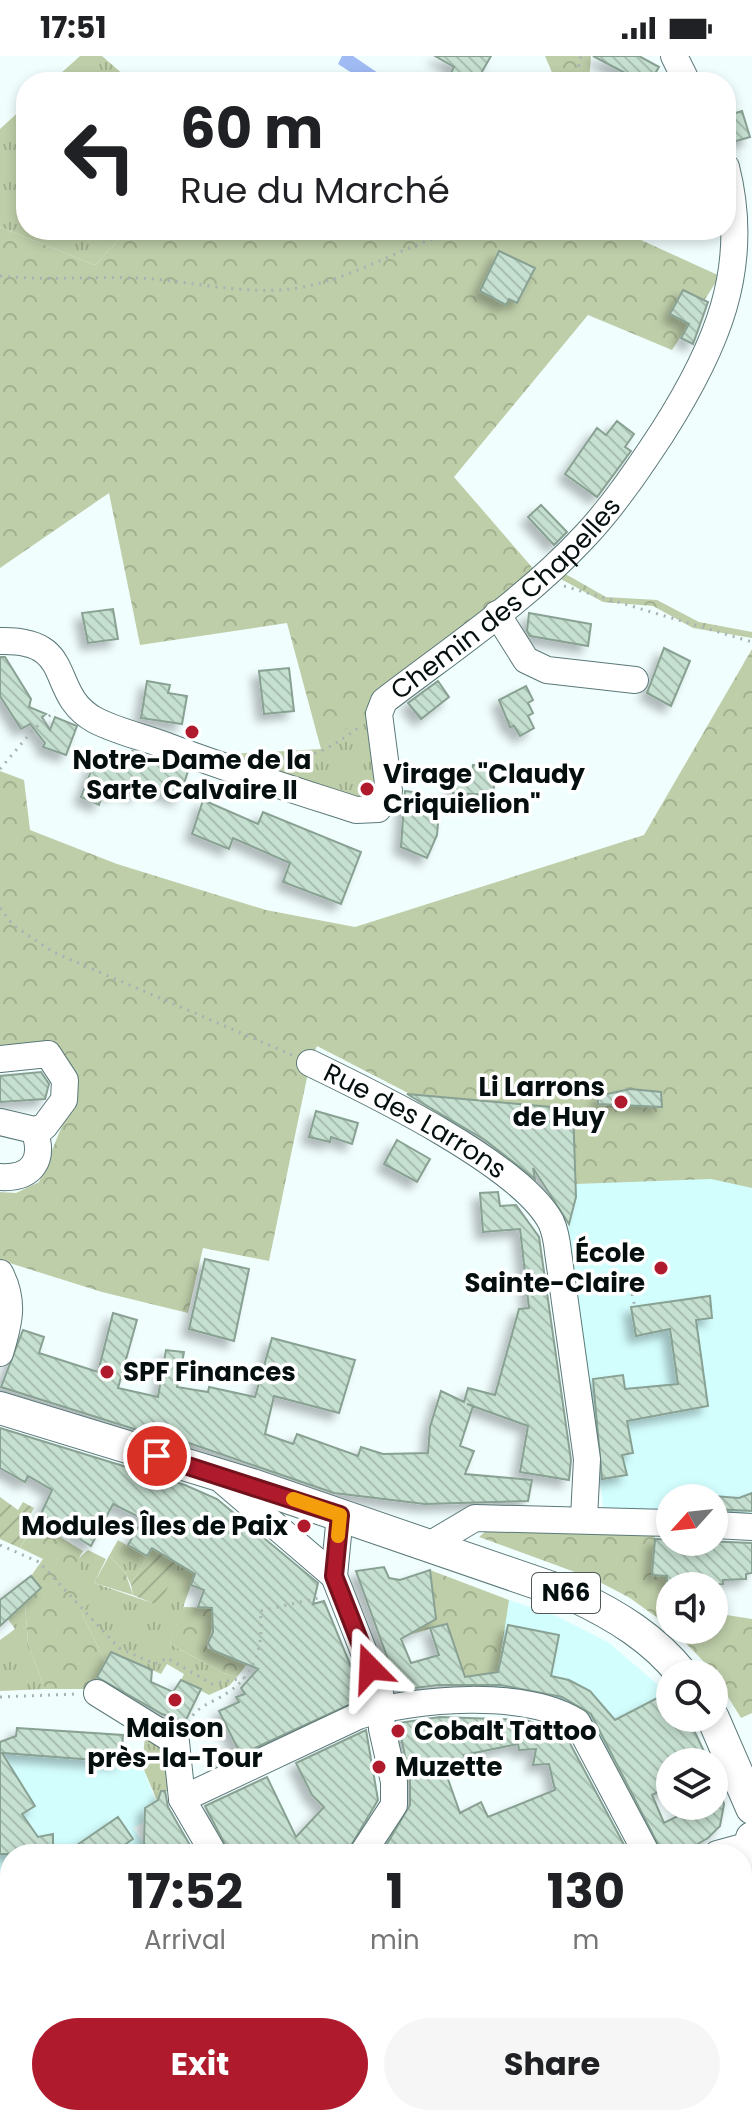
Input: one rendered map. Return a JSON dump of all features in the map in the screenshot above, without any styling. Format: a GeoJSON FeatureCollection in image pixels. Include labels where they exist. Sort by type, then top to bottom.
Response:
{"type":"FeatureCollection","features":[{"type":"Feature","properties":{"kind":"main road","name":"N66"},"geometry":{"type":"LineString","coordinates":[[0,1408],[431,1544],[575,1596],[621,1618],[671,1660]]}},
{"type":"Feature","properties":{"kind":"main road"},"geometry":{"type":"LineString","coordinates":[[719,1732],[752,1808]]}},
{"type":"Feature","properties":{"kind":"main road"},"geometry":{"type":"LineString","coordinates":[[752,1896],[752,1920]]}},
{"type":"Feature","properties":{"kind":"street","name":"Chemin des Chapelles"},"geometry":{"type":"LineString","coordinates":[[0,641],[25,641],[51,654],[72,697],[94,719],[214,764],[356,810],[378,809],[389,791],[379,714],[384,701],[542,578],[587,534],[648,455],[706,365],[724,321],[734,281],[736,223]]}},
{"type":"Feature","properties":{"kind":"street"},"geometry":{"type":"LineString","coordinates":[[497,614],[526,660],[547,670],[635,680]]}},
{"type":"Feature","properties":{"kind":"street"},"geometry":{"type":"LineString","coordinates":[[0,1059],[48,1054],[65,1080],[64,1100],[44,1127],[34,1130],[0,1122]]}},
{"type":"Feature","properties":{"kind":"street","name":"Rue des Larrons"},"geometry":{"type":"LineString","coordinates":[[310,1063],[445,1134],[507,1177],[550,1222],[558,1252],[587,1459],[584,1518]]}},
{"type":"Feature","properties":{"kind":"street"},"geometry":{"type":"LineString","coordinates":[[0,1177],[10,1177],[32,1167],[39,1157],[34,1130]]}},
{"type":"Feature","properties":{"kind":"street"},"geometry":{"type":"LineString","coordinates":[[0,1273],[7,1286],[12,1315],[0,1353]]}},
{"type":"Feature","properties":{"kind":"street"},"geometry":{"type":"LineString","coordinates":[[214,1474],[338,1584]]}},
{"type":"Feature","properties":{"kind":"street"},"geometry":{"type":"LineString","coordinates":[[340,1515],[338,1584],[380,1693],[382,1729],[394,1782],[394,1805],[369,1844]]}},
{"type":"Feature","properties":{"kind":"street"},"geometry":{"type":"LineString","coordinates":[[431,1544],[475,1518],[584,1518],[656,1522]]}},
{"type":"Feature","properties":{"kind":"street"},"geometry":{"type":"LineString","coordinates":[[728,1526],[752,1527]]}},
{"type":"Feature","properties":{"kind":"street"},"geometry":{"type":"LineString","coordinates":[[97,1693],[176,1742],[182,1799],[208,1844]]}},
{"type":"Feature","properties":{"kind":"street"},"geometry":{"type":"LineString","coordinates":[[182,1799],[358,1716],[382,1708],[485,1699],[565,1714],[584,1732],[642,1844]]}},
{"type":"Feature","properties":{"kind":"path"},"geometry":{"type":"LineString","coordinates":[[0,276],[45,281],[136,278],[264,290],[298,287],[369,267],[387,255],[433,240]]}},
{"type":"Feature","properties":{"kind":"path"},"geometry":{"type":"LineString","coordinates":[[542,578],[752,642]]}},
{"type":"Feature","properties":{"kind":"path"},"geometry":{"type":"LineString","coordinates":[[0,769],[33,730],[72,697]]}},
{"type":"Feature","properties":{"kind":"path"},"geometry":{"type":"LineString","coordinates":[[275,758],[291,760],[322,753],[365,723],[384,701]]}},
{"type":"Feature","properties":{"kind":"path","name":"Rue des Larrons"},"geometry":{"type":"LineString","coordinates":[[0,908],[13,925],[53,952],[310,1063]]}},
{"type":"Feature","properties":{"kind":"path"},"geometry":{"type":"LineString","coordinates":[[632,1294],[635,1307]]}},
{"type":"Feature","properties":{"kind":"path"},"geometry":{"type":"LineString","coordinates":[[0,1545],[39,1562],[119,1648],[155,1664],[167,1658],[212,1684],[244,1678]]}},
{"type":"Feature","properties":{"kind":"path"},"geometry":{"type":"LineString","coordinates":[[176,1742],[199,1706],[228,1693],[244,1678],[258,1657],[261,1644],[260,1611],[338,1584]]}},
{"type":"Feature","properties":{"kind":"path"},"geometry":{"type":"LineString","coordinates":[[0,1697],[97,1693]]}},
{"type":"Feature","properties":{"kind":"shaded area","name":"École Sainte-Claire"},"geometry":{"type":"Polygon","coordinates":[[[752,1091],[752,1517],[728,1518],[728,1484],[656,1484],[656,1515],[604,1512],[566,1235],[576,1197],[573,1109],[752,1091]]]}},
{"type":"Feature","properties":{"kind":"shaded area"},"geometry":{"type":"Polygon","coordinates":[[[509,1600],[559,1617],[609,1643],[656,1683],[656,1732],[662,1732],[609,1758],[583,1714],[568,1703],[482,1687],[482,1676],[504,1625],[509,1600]]]}},
{"type":"Feature","properties":{"kind":"shaded area"},"geometry":{"type":"Polygon","coordinates":[[[123,1735],[121,1762],[142,1765],[156,1802],[145,1821],[133,1828],[144,1844],[0,1844],[0,1742],[16,1736],[123,1735]]]}},
{"type":"Feature","properties":{"kind":"green space"},"geometry":{"type":"Polygon","coordinates":[[[80,56],[102,56],[120,72],[62,72],[80,56]]]}},
{"type":"Feature","properties":{"kind":"green space"},"geometry":{"type":"Polygon","coordinates":[[[545,56],[591,56],[590,72],[552,72],[545,56]]]}},
{"type":"Feature","properties":{"kind":"green space"},"geometry":{"type":"Polygon","coordinates":[[[16,114],[16,233],[0,227],[0,129],[16,114]]]}},
{"type":"Feature","properties":{"kind":"green space"},"geometry":{"type":"Polygon","coordinates":[[[0,227],[16,233],[16,240],[32,240],[95,265],[119,240],[641,240],[720,276],[672,350],[588,315],[454,477],[537,573],[388,685],[366,713],[321,749],[287,623],[140,645],[109,493],[0,568],[0,227]]]}},
{"type":"Feature","properties":{"kind":"green space"},"geometry":{"type":"Polygon","coordinates":[[[32,240],[119,240],[95,265],[32,240]]]}},
{"type":"Feature","properties":{"kind":"green space"},"geometry":{"type":"Polygon","coordinates":[[[562,572],[606,597],[657,600],[699,622],[752,632],[752,638],[693,628],[653,606],[603,602],[557,577],[562,572]]]}},
{"type":"Feature","properties":{"kind":"green space"},"geometry":{"type":"Polygon","coordinates":[[[752,649],[752,1188],[711,1179],[575,1184],[572,1109],[410,1094],[317,1046],[310,1063],[269,1261],[203,1248],[188,1313],[102,1292],[0,1260],[0,1192],[16,1193],[39,1182],[73,1099],[74,1079],[0,1050],[0,771],[24,780],[30,830],[117,864],[266,910],[355,927],[644,835],[752,649]]]}},
{"type":"Feature","properties":{"kind":"green space"},"geometry":{"type":"Polygon","coordinates":[[[367,711],[378,788],[369,797],[358,800],[229,754],[321,749],[367,711]]]}},
{"type":"Feature","properties":{"kind":"green space"},"geometry":{"type":"Polygon","coordinates":[[[0,1497],[18,1510],[23,1502],[34,1508],[26,1522],[33,1526],[20,1548],[0,1539],[0,1497]]]}},
{"type":"Feature","properties":{"kind":"green space"},"geometry":{"type":"Polygon","coordinates":[[[36,1522],[83,1551],[79,1558],[88,1604],[82,1614],[106,1663],[104,1675],[98,1674],[94,1689],[45,1689],[28,1644],[25,1603],[41,1588],[31,1576],[43,1559],[20,1548],[36,1522]]]}},
{"type":"Feature","properties":{"kind":"green space"},"geometry":{"type":"Polygon","coordinates":[[[488,1529],[655,1534],[652,1575],[656,1575],[656,1617],[630,1598],[594,1579],[479,1537],[488,1529]]]}},
{"type":"Feature","properties":{"kind":"green space"},"geometry":{"type":"Polygon","coordinates":[[[118,1540],[147,1557],[131,1585],[125,1572],[109,1556],[118,1540]]]}},
{"type":"Feature","properties":{"kind":"green space"},"geometry":{"type":"Polygon","coordinates":[[[152,1548],[179,1563],[159,1606],[133,1595],[131,1585],[152,1548]]]}},
{"type":"Feature","properties":{"kind":"green space"},"geometry":{"type":"Polygon","coordinates":[[[88,1550],[106,1559],[94,1583],[158,1605],[179,1563],[196,1571],[170,1644],[223,1673],[237,1677],[229,1686],[209,1695],[181,1680],[184,1674],[167,1664],[161,1674],[111,1652],[106,1663],[82,1614],[79,1558],[88,1550]]]}},
{"type":"Feature","properties":{"kind":"green space"},"geometry":{"type":"Polygon","coordinates":[[[109,1556],[125,1572],[133,1595],[94,1583],[109,1556]]]}},
{"type":"Feature","properties":{"kind":"green space"},"geometry":{"type":"Polygon","coordinates":[[[430,1570],[509,1600],[498,1672],[465,1677],[447,1624],[405,1636],[416,1583],[430,1570]]]}},
{"type":"Feature","properties":{"kind":"green space"},"geometry":{"type":"Polygon","coordinates":[[[25,1603],[28,1644],[45,1689],[0,1691],[0,1640],[15,1629],[8,1619],[25,1603]]]}},
{"type":"Feature","properties":{"kind":"green space"},"geometry":{"type":"Polygon","coordinates":[[[182,1607],[217,1608],[207,1648],[247,1664],[237,1677],[223,1673],[170,1644],[182,1607]]]}},
{"type":"Feature","properties":{"kind":"green space"},"geometry":{"type":"Polygon","coordinates":[[[728,1615],[752,1619],[752,1713],[741,1718],[728,1697],[728,1660],[702,1660],[687,1644],[728,1644],[728,1615]]]}},
{"type":"Feature","properties":{"kind":"green space"},"geometry":{"type":"Polygon","coordinates":[[[145,1737],[166,1746],[176,1792],[161,1791],[158,1803],[142,1765],[145,1737]]]}},
{"type":"Feature","properties":{"kind":"water"},"geometry":{"type":"Polygon","coordinates":[[[342,56],[353,56],[377,72],[350,72],[338,64],[342,56]]]}},
{"type":"Feature","properties":{"kind":"building"},"geometry":{"type":"Polygon","coordinates":[[[435,56],[491,56],[482,72],[452,72],[454,67],[435,56]]]}},
{"type":"Feature","properties":{"kind":"building"},"geometry":{"type":"Polygon","coordinates":[[[593,56],[639,56],[659,67],[656,72],[623,72],[593,56]]]}},
{"type":"Feature","properties":{"kind":"building"},"geometry":{"type":"Polygon","coordinates":[[[742,111],[750,137],[736,141],[736,113],[742,111]]]}},
{"type":"Feature","properties":{"kind":"building"},"geometry":{"type":"Polygon","coordinates":[[[499,251],[535,268],[517,303],[509,299],[506,305],[480,291],[499,251]]]}},
{"type":"Feature","properties":{"kind":"building"},"geometry":{"type":"Polygon","coordinates":[[[683,290],[708,302],[693,344],[681,338],[689,324],[670,314],[683,290]]]}},
{"type":"Feature","properties":{"kind":"building"},"geometry":{"type":"Polygon","coordinates":[[[617,421],[634,434],[625,447],[631,451],[597,497],[565,474],[597,428],[606,435],[617,421]]]}},
{"type":"Feature","properties":{"kind":"building"},"geometry":{"type":"Polygon","coordinates":[[[541,505],[567,532],[554,545],[528,517],[541,505]]]}},
{"type":"Feature","properties":{"kind":"building"},"geometry":{"type":"Polygon","coordinates":[[[113,609],[118,639],[88,643],[82,613],[113,609]]]}},
{"type":"Feature","properties":{"kind":"building"},"geometry":{"type":"Polygon","coordinates":[[[529,613],[591,624],[588,646],[530,636],[527,631],[529,613]]]}},
{"type":"Feature","properties":{"kind":"building"},"geometry":{"type":"Polygon","coordinates":[[[664,648],[690,661],[671,706],[647,693],[664,648]]]}},
{"type":"Feature","properties":{"kind":"building"},"geometry":{"type":"Polygon","coordinates":[[[0,657],[5,657],[31,699],[29,707],[46,714],[42,717],[50,730],[55,717],[77,726],[66,755],[43,747],[45,743],[30,724],[21,729],[0,696],[0,657]]]}},
{"type":"Feature","properties":{"kind":"building"},"geometry":{"type":"Polygon","coordinates":[[[289,668],[294,711],[264,714],[259,671],[289,668]]]}},
{"type":"Feature","properties":{"kind":"building"},"geometry":{"type":"Polygon","coordinates":[[[147,681],[170,685],[168,693],[187,696],[182,724],[141,718],[147,681]]]}},
{"type":"Feature","properties":{"kind":"building"},"geometry":{"type":"Polygon","coordinates":[[[438,681],[449,697],[421,719],[408,703],[438,681]]]}},
{"type":"Feature","properties":{"kind":"building"},"geometry":{"type":"Polygon","coordinates":[[[526,686],[533,700],[528,703],[533,713],[528,716],[534,728],[520,736],[514,726],[510,727],[499,700],[526,686]]]}},
{"type":"Feature","properties":{"kind":"building"},"geometry":{"type":"Polygon","coordinates":[[[132,751],[188,771],[179,799],[141,784],[136,796],[118,787],[114,795],[104,790],[99,805],[81,797],[98,753],[126,766],[132,751]]]}},
{"type":"Feature","properties":{"kind":"building"},"geometry":{"type":"Polygon","coordinates":[[[473,765],[496,768],[493,795],[453,793],[456,769],[472,771],[473,765]]]}},
{"type":"Feature","properties":{"kind":"building"},"geometry":{"type":"Polygon","coordinates":[[[405,791],[420,793],[421,800],[440,800],[437,835],[427,858],[401,847],[405,791]]]}},
{"type":"Feature","properties":{"kind":"building"},"geometry":{"type":"Polygon","coordinates":[[[203,800],[258,824],[263,812],[361,852],[341,904],[283,882],[290,863],[233,838],[229,849],[192,834],[203,800]]]}},
{"type":"Feature","properties":{"kind":"building"},"geometry":{"type":"Polygon","coordinates":[[[41,1072],[49,1084],[45,1099],[0,1102],[0,1076],[41,1072]]]}},
{"type":"Feature","properties":{"kind":"building","name":"Li Larrons de Huy"},"geometry":{"type":"Polygon","coordinates":[[[630,1089],[661,1092],[662,1107],[598,1104],[598,1096],[630,1089]]]}},
{"type":"Feature","properties":{"kind":"building"},"geometry":{"type":"Polygon","coordinates":[[[407,1094],[573,1109],[576,1197],[569,1224],[533,1168],[535,1179],[485,1140],[407,1094]]]}},
{"type":"Feature","properties":{"kind":"building"},"geometry":{"type":"Polygon","coordinates":[[[316,1111],[358,1123],[352,1144],[331,1137],[330,1142],[309,1137],[316,1111]]]}},
{"type":"Feature","properties":{"kind":"building"},"geometry":{"type":"Polygon","coordinates":[[[397,1140],[430,1159],[417,1182],[384,1164],[397,1140]]]}},
{"type":"Feature","properties":{"kind":"building"},"geometry":{"type":"Polygon","coordinates":[[[498,1192],[500,1206],[516,1205],[539,1237],[571,1460],[569,1480],[520,1472],[528,1426],[473,1406],[460,1446],[474,1451],[465,1474],[532,1480],[528,1501],[425,1504],[334,1493],[186,1442],[185,1445],[1,1387],[23,1330],[44,1337],[39,1353],[98,1372],[113,1313],[137,1320],[118,1388],[158,1397],[166,1350],[184,1352],[177,1387],[208,1392],[209,1387],[255,1397],[272,1338],[355,1360],[339,1413],[274,1396],[265,1434],[293,1444],[297,1434],[358,1456],[361,1447],[383,1454],[428,1453],[430,1427],[441,1391],[464,1402],[468,1388],[495,1395],[519,1309],[529,1308],[520,1229],[483,1232],[480,1193],[498,1192]]]}},
{"type":"Feature","properties":{"kind":"building"},"geometry":{"type":"Polygon","coordinates":[[[205,1259],[249,1269],[234,1341],[189,1329],[205,1259]]]}},
{"type":"Feature","properties":{"kind":"building"},"geometry":{"type":"Polygon","coordinates":[[[710,1296],[712,1318],[696,1320],[708,1406],[627,1421],[633,1453],[622,1455],[627,1475],[602,1479],[593,1379],[623,1375],[625,1389],[678,1384],[670,1329],[636,1336],[631,1307],[710,1296]]]}},
{"type":"Feature","properties":{"kind":"building"},"geometry":{"type":"Polygon","coordinates":[[[0,1428],[185,1485],[217,1499],[318,1583],[313,1604],[324,1601],[364,1698],[220,1764],[217,1758],[238,1749],[219,1711],[239,1702],[236,1697],[245,1694],[241,1688],[258,1669],[212,1650],[208,1643],[213,1632],[212,1608],[198,1607],[204,1590],[191,1585],[195,1574],[152,1548],[147,1556],[128,1545],[143,1519],[113,1504],[91,1546],[41,1514],[52,1490],[28,1476],[25,1482],[0,1468],[0,1428]]]}},
{"type":"Feature","properties":{"kind":"building"},"geometry":{"type":"Polygon","coordinates":[[[752,1493],[752,1511],[728,1510],[728,1497],[739,1498],[752,1493]]]}},
{"type":"Feature","properties":{"kind":"building"},"geometry":{"type":"Polygon","coordinates":[[[655,1539],[656,1556],[728,1556],[728,1542],[752,1543],[752,1573],[746,1574],[746,1579],[728,1580],[728,1572],[656,1572],[656,1575],[652,1575],[655,1539]]]}},
{"type":"Feature","properties":{"kind":"building"},"geometry":{"type":"Polygon","coordinates":[[[384,1567],[389,1578],[400,1580],[430,1570],[436,1619],[401,1639],[411,1663],[439,1655],[430,1628],[447,1624],[465,1677],[498,1672],[508,1625],[559,1635],[551,1676],[569,1680],[590,1691],[615,1720],[656,1699],[656,1732],[695,1732],[702,1748],[656,1748],[656,1793],[652,1795],[656,1804],[656,1820],[664,1823],[670,1820],[721,1820],[720,1826],[698,1844],[658,1844],[591,1714],[562,1697],[501,1685],[438,1685],[399,1690],[356,1571],[384,1567]]]}},
{"type":"Feature","properties":{"kind":"building"},"geometry":{"type":"Polygon","coordinates":[[[31,1576],[41,1588],[0,1626],[0,1600],[31,1576]]]}},
{"type":"Feature","properties":{"kind":"building"},"geometry":{"type":"Polygon","coordinates":[[[111,1652],[152,1670],[151,1682],[173,1692],[181,1680],[201,1689],[185,1722],[162,1714],[97,1677],[111,1652]]]}},
{"type":"Feature","properties":{"kind":"building"},"geometry":{"type":"Polygon","coordinates":[[[440,1717],[526,1720],[565,1734],[624,1844],[387,1844],[410,1805],[410,1779],[398,1723],[440,1717]],[[518,1744],[464,1755],[466,1759],[443,1765],[460,1813],[481,1802],[488,1817],[555,1790],[549,1764],[533,1765],[536,1749],[519,1750],[518,1744]]]}},
{"type":"Feature","properties":{"kind":"building"},"geometry":{"type":"Polygon","coordinates":[[[17,1728],[123,1735],[121,1762],[2,1753],[35,1806],[22,1814],[38,1837],[53,1834],[53,1844],[0,1844],[0,1742],[16,1736],[17,1728]]]}},
{"type":"Feature","properties":{"kind":"building"},"geometry":{"type":"Polygon","coordinates":[[[366,1730],[378,1800],[352,1844],[225,1844],[205,1806],[267,1777],[296,1837],[324,1807],[312,1795],[296,1763],[366,1730]]]}},
{"type":"Feature","properties":{"kind":"building"},"geometry":{"type":"Polygon","coordinates":[[[161,1791],[165,1791],[168,1807],[189,1844],[145,1844],[145,1808],[158,1800],[161,1791]]]}},
{"type":"Feature","properties":{"kind":"building"},"geometry":{"type":"Polygon","coordinates":[[[118,1817],[133,1839],[126,1844],[79,1844],[118,1817]]]}},
{"type":"Feature","properties":{"kind":"slow traffic"},"geometry":{"type":"LineString","coordinates":[[293,1499],[340,1515],[338,1536]]}},
{"type":"Feature","properties":{"kind":"place","name":"Notre-Dame de la Sarte Calvaire II"},"geometry":{"type":"Point","coordinates":[192,732]}},
{"type":"Feature","properties":{"kind":"place","name":"Virage \"Claudy Criquielion\""},"geometry":{"type":"Point","coordinates":[367,789]}},
{"type":"Feature","properties":{"kind":"place","name":"Li Larrons de Huy"},"geometry":{"type":"Point","coordinates":[621,1102]}},
{"type":"Feature","properties":{"kind":"place","name":"École Sainte-Claire"},"geometry":{"type":"Point","coordinates":[661,1268]}},
{"type":"Feature","properties":{"kind":"place","name":"SPF Finances"},"geometry":{"type":"Point","coordinates":[107,1372]}},
{"type":"Feature","properties":{"kind":"place","name":"Modules Îles de Paix"},"geometry":{"type":"Point","coordinates":[304,1526]}},
{"type":"Feature","properties":{"kind":"place","name":"Maison près-la-Tour"},"geometry":{"type":"Point","coordinates":[175,1700]}},
{"type":"Feature","properties":{"kind":"place","name":"Cobalt Tattoo"},"geometry":{"type":"Point","coordinates":[398,1731]}},
{"type":"Feature","properties":{"kind":"place","name":"Muzette"},"geometry":{"type":"Point","coordinates":[379,1767]}},
{"type":"Feature","properties":{"kind":"route"},"geometry":{"type":"LineString","coordinates":[[157,1456],[340,1515],[334,1576],[370,1668]]}}]}
